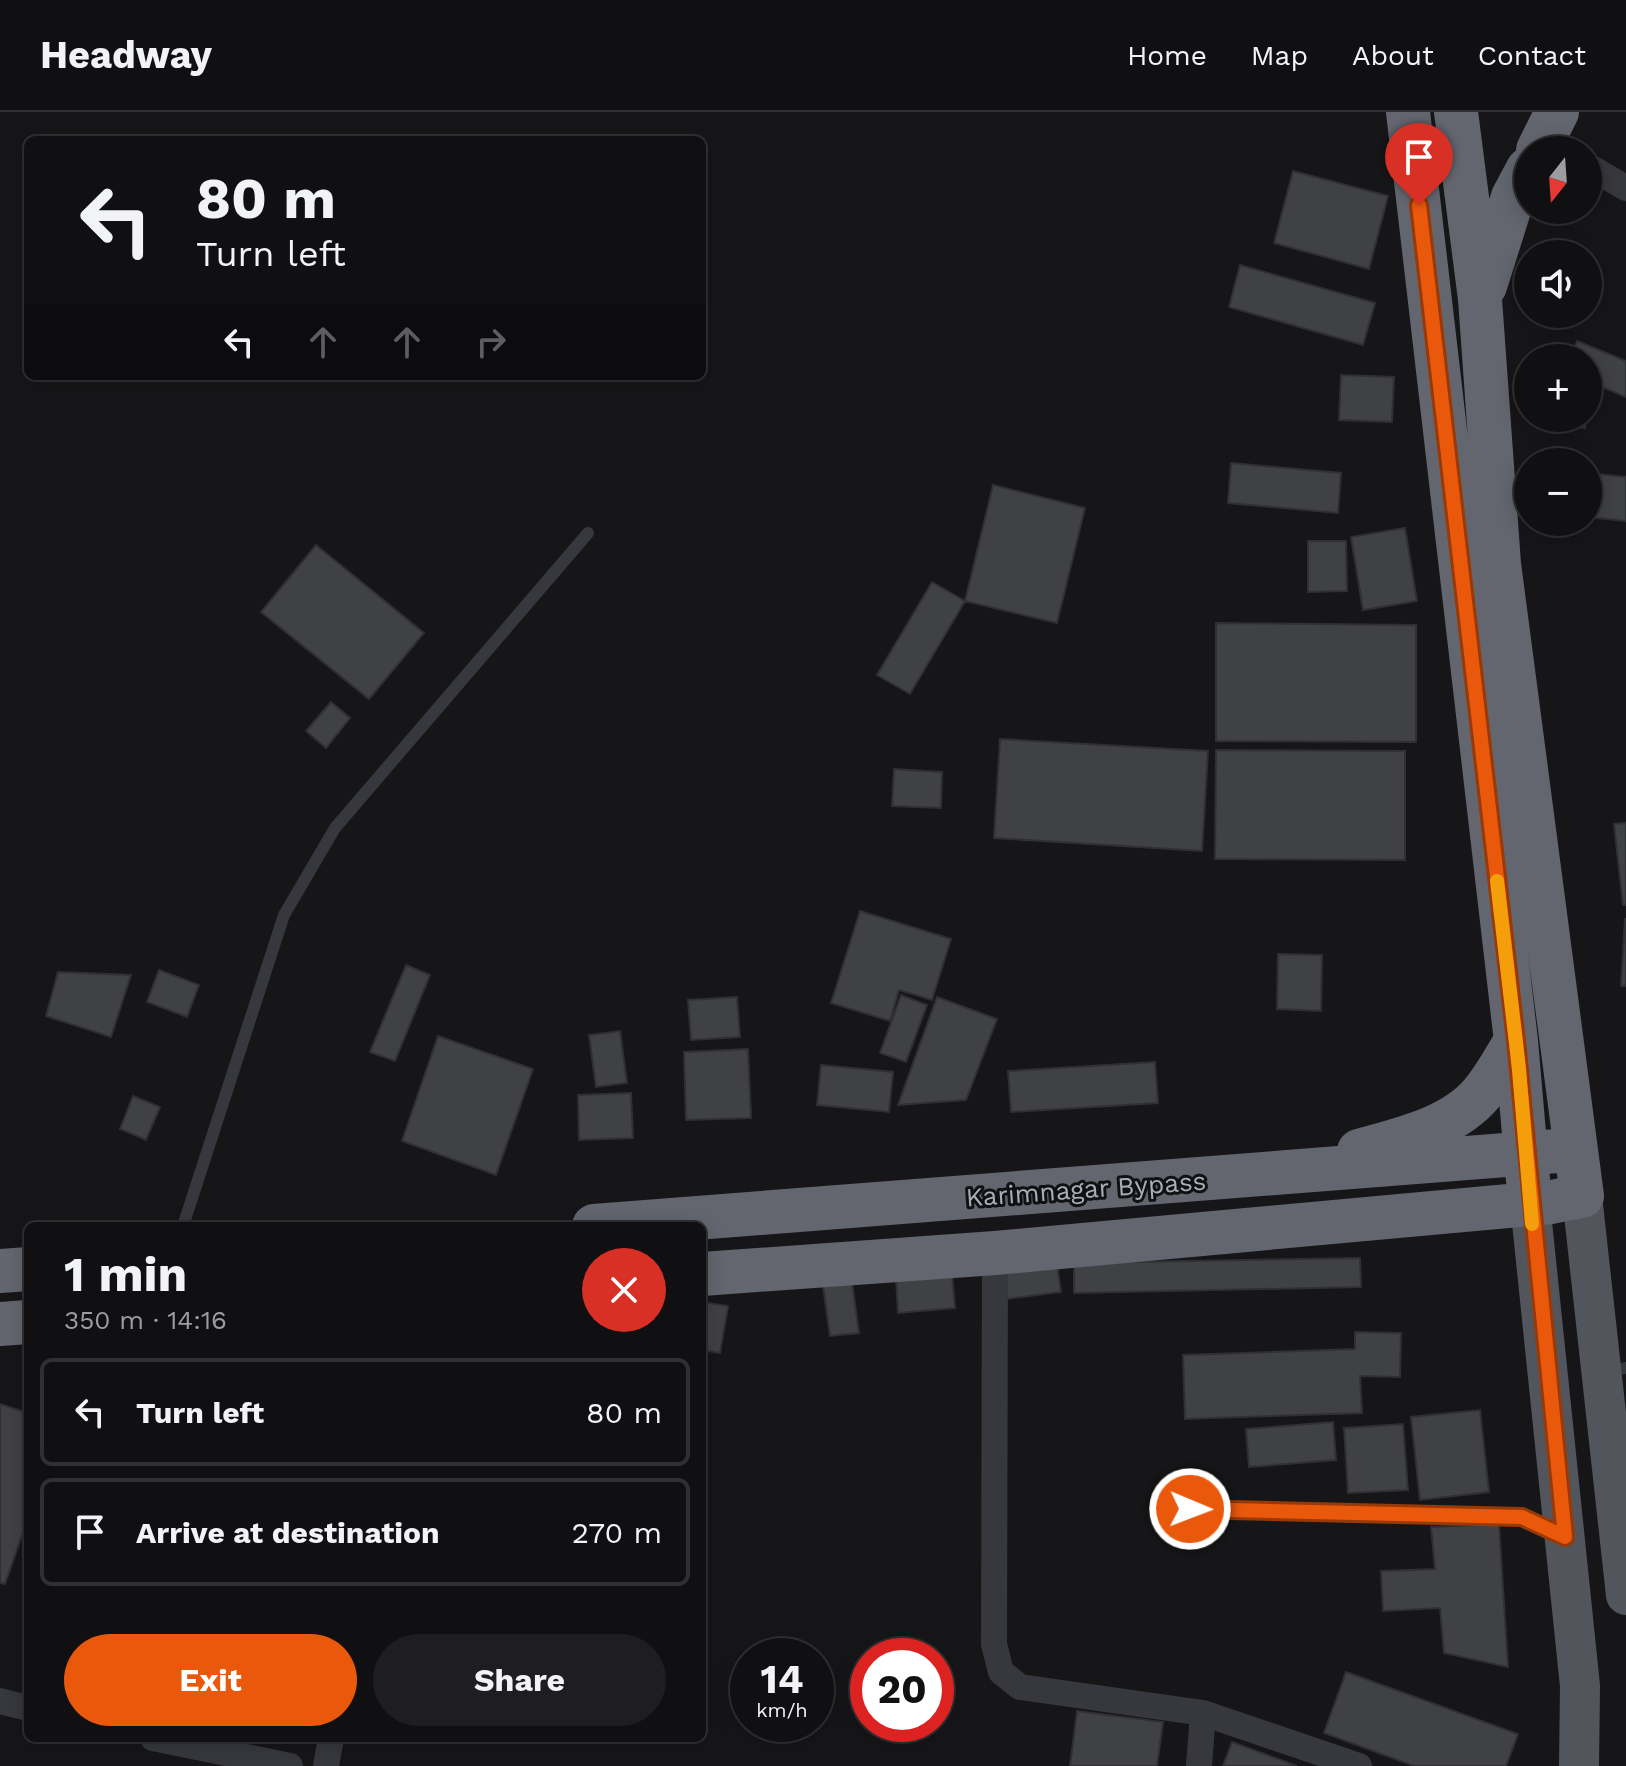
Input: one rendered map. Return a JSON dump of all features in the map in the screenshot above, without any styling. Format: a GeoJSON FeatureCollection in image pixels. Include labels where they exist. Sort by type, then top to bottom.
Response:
{"type":"FeatureCollection","features":[{"type":"Feature","properties":{"kind":"highway"},"geometry":{"type":"LineString","coordinates":[[1408,112],[1516,1041],[1530,1203]]}},
{"type":"Feature","properties":{"kind":"highway"},"geometry":{"type":"LineString","coordinates":[[1456,112],[1480,299],[1499,564],[1582,1196]]}},
{"type":"Feature","properties":{"kind":"highway"},"geometry":{"type":"LineString","coordinates":[[1480,299],[1514,195]]}},
{"type":"Feature","properties":{"kind":"highway"},"geometry":{"type":"LineString","coordinates":[[1276,1175],[1407,1137],[1458,1115],[1482,1094],[1516,1041]]}},
{"type":"Feature","properties":{"kind":"highway","name":"Karimnagar Bypass"},"geometry":{"type":"LineString","coordinates":[[647,1222],[1527,1156],[1578,1149]]}},
{"type":"Feature","properties":{"kind":"highway","name":"Karimnagar Bypass"},"geometry":{"type":"LineString","coordinates":[[706,1274],[995,1253],[1582,1196]]}},
{"type":"Feature","properties":{"kind":"highway"},"geometry":{"type":"LineString","coordinates":[[0,1271],[24,1269]]}},
{"type":"Feature","properties":{"kind":"highway"},"geometry":{"type":"LineString","coordinates":[[0,1324],[24,1322]]}},
{"type":"Feature","properties":{"kind":"main road"},"geometry":{"type":"LineString","coordinates":[[1582,1196],[1614,1370],[1626,1595]]}},
{"type":"Feature","properties":{"kind":"main road"},"geometry":{"type":"LineString","coordinates":[[1530,1203],[1580,1686],[1579,1766]]}},
{"type":"Feature","properties":{"kind":"street"},"geometry":{"type":"LineString","coordinates":[[1602,174],[1626,188]]}},
{"type":"Feature","properties":{"kind":"street"},"geometry":{"type":"LineString","coordinates":[[995,1253],[994,1644],[1001,1672],[1020,1687],[1203,1713],[1359,1766]]}},
{"type":"Feature","properties":{"kind":"street"},"geometry":{"type":"LineString","coordinates":[[0,1701],[24,1707]]}},
{"type":"Feature","properties":{"kind":"street"},"geometry":{"type":"LineString","coordinates":[[1199,1766],[1203,1713]]}},
{"type":"Feature","properties":{"kind":"street"},"geometry":{"type":"LineString","coordinates":[[173,1742],[290,1766]]}},
{"type":"Feature","properties":{"kind":"street"},"geometry":{"type":"LineString","coordinates":[[326,1766],[330,1742]]}},
{"type":"Feature","properties":{"kind":"lane"},"geometry":{"type":"LineString","coordinates":[[184,1222],[284,915],[335,828],[588,533]]}},
{"type":"Feature","properties":{"kind":"lane"},"geometry":{"type":"LineString","coordinates":[[1190,1509],[1522,1517],[1565,1537]]}},
{"type":"Feature","properties":{"kind":"building"},"geometry":{"type":"Polygon","coordinates":[[[1293,171],[1388,196],[1369,269],[1274,243],[1293,171]]]}},
{"type":"Feature","properties":{"kind":"building"},"geometry":{"type":"Polygon","coordinates":[[[1240,265],[1375,303],[1363,345],[1229,307],[1240,265]]]}},
{"type":"Feature","properties":{"kind":"building"},"geometry":{"type":"Polygon","coordinates":[[[1602,351],[1626,361],[1626,397],[1602,387],[1602,351]]]}},
{"type":"Feature","properties":{"kind":"building"},"geometry":{"type":"Polygon","coordinates":[[[1341,375],[1394,377],[1392,422],[1339,420],[1341,375]]]}},
{"type":"Feature","properties":{"kind":"building"},"geometry":{"type":"Polygon","coordinates":[[[1231,463],[1341,473],[1338,513],[1228,503],[1231,463]]]}},
{"type":"Feature","properties":{"kind":"building"},"geometry":{"type":"Polygon","coordinates":[[[1602,474],[1626,477],[1626,521],[1602,518],[1602,474]]]}},
{"type":"Feature","properties":{"kind":"building"},"geometry":{"type":"Polygon","coordinates":[[[993,485],[1085,508],[1057,623],[965,601],[993,485]]]}},
{"type":"Feature","properties":{"kind":"building"},"geometry":{"type":"Polygon","coordinates":[[[1405,528],[1417,601],[1363,610],[1351,537],[1405,528]]]}},
{"type":"Feature","properties":{"kind":"building"},"geometry":{"type":"Polygon","coordinates":[[[1308,541],[1346,541],[1347,591],[1308,592],[1308,541]]]}},
{"type":"Feature","properties":{"kind":"building"},"geometry":{"type":"Polygon","coordinates":[[[316,545],[424,633],[369,699],[261,612],[316,545]]]}},
{"type":"Feature","properties":{"kind":"building"},"geometry":{"type":"Polygon","coordinates":[[[932,582],[965,601],[910,694],[877,675],[932,582]]]}},
{"type":"Feature","properties":{"kind":"building"},"geometry":{"type":"Polygon","coordinates":[[[1216,623],[1416,625],[1416,742],[1216,741],[1216,623]]]}},
{"type":"Feature","properties":{"kind":"building"},"geometry":{"type":"Polygon","coordinates":[[[331,702],[350,718],[326,748],[306,731],[331,702]]]}},
{"type":"Feature","properties":{"kind":"building"},"geometry":{"type":"Polygon","coordinates":[[[1000,739],[1208,751],[1202,851],[994,838],[1000,739]]]}},
{"type":"Feature","properties":{"kind":"building"},"geometry":{"type":"Polygon","coordinates":[[[1216,750],[1405,751],[1405,860],[1215,859],[1216,750]]]}},
{"type":"Feature","properties":{"kind":"building"},"geometry":{"type":"Polygon","coordinates":[[[894,769],[942,772],[941,808],[892,806],[894,769]]]}},
{"type":"Feature","properties":{"kind":"building"},"geometry":{"type":"Polygon","coordinates":[[[1626,823],[1626,905],[1623,905],[1614,824],[1626,823]]]}},
{"type":"Feature","properties":{"kind":"building"},"geometry":{"type":"Polygon","coordinates":[[[860,911],[951,939],[932,1000],[899,990],[890,1021],[831,1003],[860,911]]]}},
{"type":"Feature","properties":{"kind":"building"},"geometry":{"type":"Polygon","coordinates":[[[1625,919],[1626,986],[1621,986],[1625,919]]]}},
{"type":"Feature","properties":{"kind":"building"},"geometry":{"type":"Polygon","coordinates":[[[1278,954],[1322,955],[1321,1011],[1277,1009],[1278,954]]]}},
{"type":"Feature","properties":{"kind":"building"},"geometry":{"type":"Polygon","coordinates":[[[406,965],[430,975],[395,1061],[370,1052],[406,965]]]}},
{"type":"Feature","properties":{"kind":"building"},"geometry":{"type":"Polygon","coordinates":[[[159,970],[199,985],[187,1017],[147,1002],[159,970]]]}},
{"type":"Feature","properties":{"kind":"building"},"geometry":{"type":"Polygon","coordinates":[[[58,972],[131,975],[111,1037],[46,1016],[58,972]]]}},
{"type":"Feature","properties":{"kind":"building"},"geometry":{"type":"Polygon","coordinates":[[[901,995],[927,1005],[906,1062],[880,1053],[901,995]]]}},
{"type":"Feature","properties":{"kind":"building"},"geometry":{"type":"Polygon","coordinates":[[[737,997],[740,1037],[691,1040],[688,1000],[737,997]]]}},
{"type":"Feature","properties":{"kind":"building"},"geometry":{"type":"Polygon","coordinates":[[[937,997],[997,1019],[966,1100],[898,1105],[937,997]]]}},
{"type":"Feature","properties":{"kind":"building"},"geometry":{"type":"Polygon","coordinates":[[[620,1031],[627,1083],[596,1087],[589,1035],[620,1031]]]}},
{"type":"Feature","properties":{"kind":"building"},"geometry":{"type":"Polygon","coordinates":[[[438,1036],[533,1069],[496,1175],[402,1141],[438,1036]]]}},
{"type":"Feature","properties":{"kind":"building"},"geometry":{"type":"Polygon","coordinates":[[[748,1049],[751,1118],[686,1120],[684,1052],[748,1049]]]}},
{"type":"Feature","properties":{"kind":"building"},"geometry":{"type":"Polygon","coordinates":[[[1155,1062],[1158,1103],[1011,1112],[1008,1071],[1155,1062]]]}},
{"type":"Feature","properties":{"kind":"building"},"geometry":{"type":"Polygon","coordinates":[[[821,1065],[893,1072],[889,1112],[817,1105],[821,1065]]]}},
{"type":"Feature","properties":{"kind":"building"},"geometry":{"type":"Polygon","coordinates":[[[631,1093],[633,1138],[579,1140],[578,1095],[631,1093]]]}},
{"type":"Feature","properties":{"kind":"building"},"geometry":{"type":"Polygon","coordinates":[[[133,1096],[160,1107],[146,1140],[120,1129],[133,1096]]]}},
{"type":"Feature","properties":{"kind":"building"},"geometry":{"type":"Polygon","coordinates":[[[1360,1258],[1361,1287],[1074,1293],[1074,1263],[1360,1258]]]}},
{"type":"Feature","properties":{"kind":"building"},"geometry":{"type":"Polygon","coordinates":[[[1057,1265],[1061,1292],[999,1300],[995,1273],[1057,1265]]]}},
{"type":"Feature","properties":{"kind":"building"},"geometry":{"type":"Polygon","coordinates":[[[952,1274],[955,1308],[898,1313],[896,1278],[952,1274]]]}},
{"type":"Feature","properties":{"kind":"building"},"geometry":{"type":"Polygon","coordinates":[[[852,1282],[859,1333],[830,1336],[823,1286],[852,1282]]]}},
{"type":"Feature","properties":{"kind":"building"},"geometry":{"type":"Polygon","coordinates":[[[706,1303],[728,1306],[720,1353],[706,1351],[706,1303]]]}},
{"type":"Feature","properties":{"kind":"building"},"geometry":{"type":"Polygon","coordinates":[[[1355,1332],[1401,1333],[1400,1377],[1360,1376],[1362,1413],[1185,1419],[1183,1355],[1355,1349],[1355,1332]]]}},
{"type":"Feature","properties":{"kind":"building"},"geometry":{"type":"Polygon","coordinates":[[[0,1404],[24,1412],[24,1529],[5,1584],[0,1583],[0,1404]]]}},
{"type":"Feature","properties":{"kind":"building"},"geometry":{"type":"Polygon","coordinates":[[[1480,1410],[1489,1492],[1420,1500],[1411,1417],[1480,1410]]]}},
{"type":"Feature","properties":{"kind":"building"},"geometry":{"type":"Polygon","coordinates":[[[1333,1422],[1336,1460],[1249,1467],[1246,1429],[1333,1422]]]}},
{"type":"Feature","properties":{"kind":"building"},"geometry":{"type":"Polygon","coordinates":[[[1403,1424],[1408,1490],[1348,1493],[1344,1428],[1403,1424]]]}},
{"type":"Feature","properties":{"kind":"building"},"geometry":{"type":"Polygon","coordinates":[[[1499,1524],[1508,1667],[1444,1653],[1440,1608],[1383,1611],[1381,1571],[1435,1569],[1431,1527],[1499,1524]]]}},
{"type":"Feature","properties":{"kind":"building"},"geometry":{"type":"Polygon","coordinates":[[[1346,1672],[1518,1734],[1506,1766],[1414,1766],[1324,1733],[1346,1672]]]}},
{"type":"Feature","properties":{"kind":"building"},"geometry":{"type":"Polygon","coordinates":[[[1077,1711],[1163,1722],[1157,1766],[1070,1766],[1077,1711]]]}},
{"type":"Feature","properties":{"kind":"building"},"geometry":{"type":"Polygon","coordinates":[[[1232,1742],[1297,1766],[1223,1766],[1232,1742]]]}},
{"type":"Feature","properties":{"kind":"slow traffic"},"geometry":{"type":"LineString","coordinates":[[1497,881],[1519,1069],[1532,1224]]}},
{"type":"Feature","properties":{"kind":"route"},"geometry":{"type":"LineString","coordinates":[[1190,1509],[1522,1517],[1565,1537],[1516,1041],[1419,205]]}}]}
